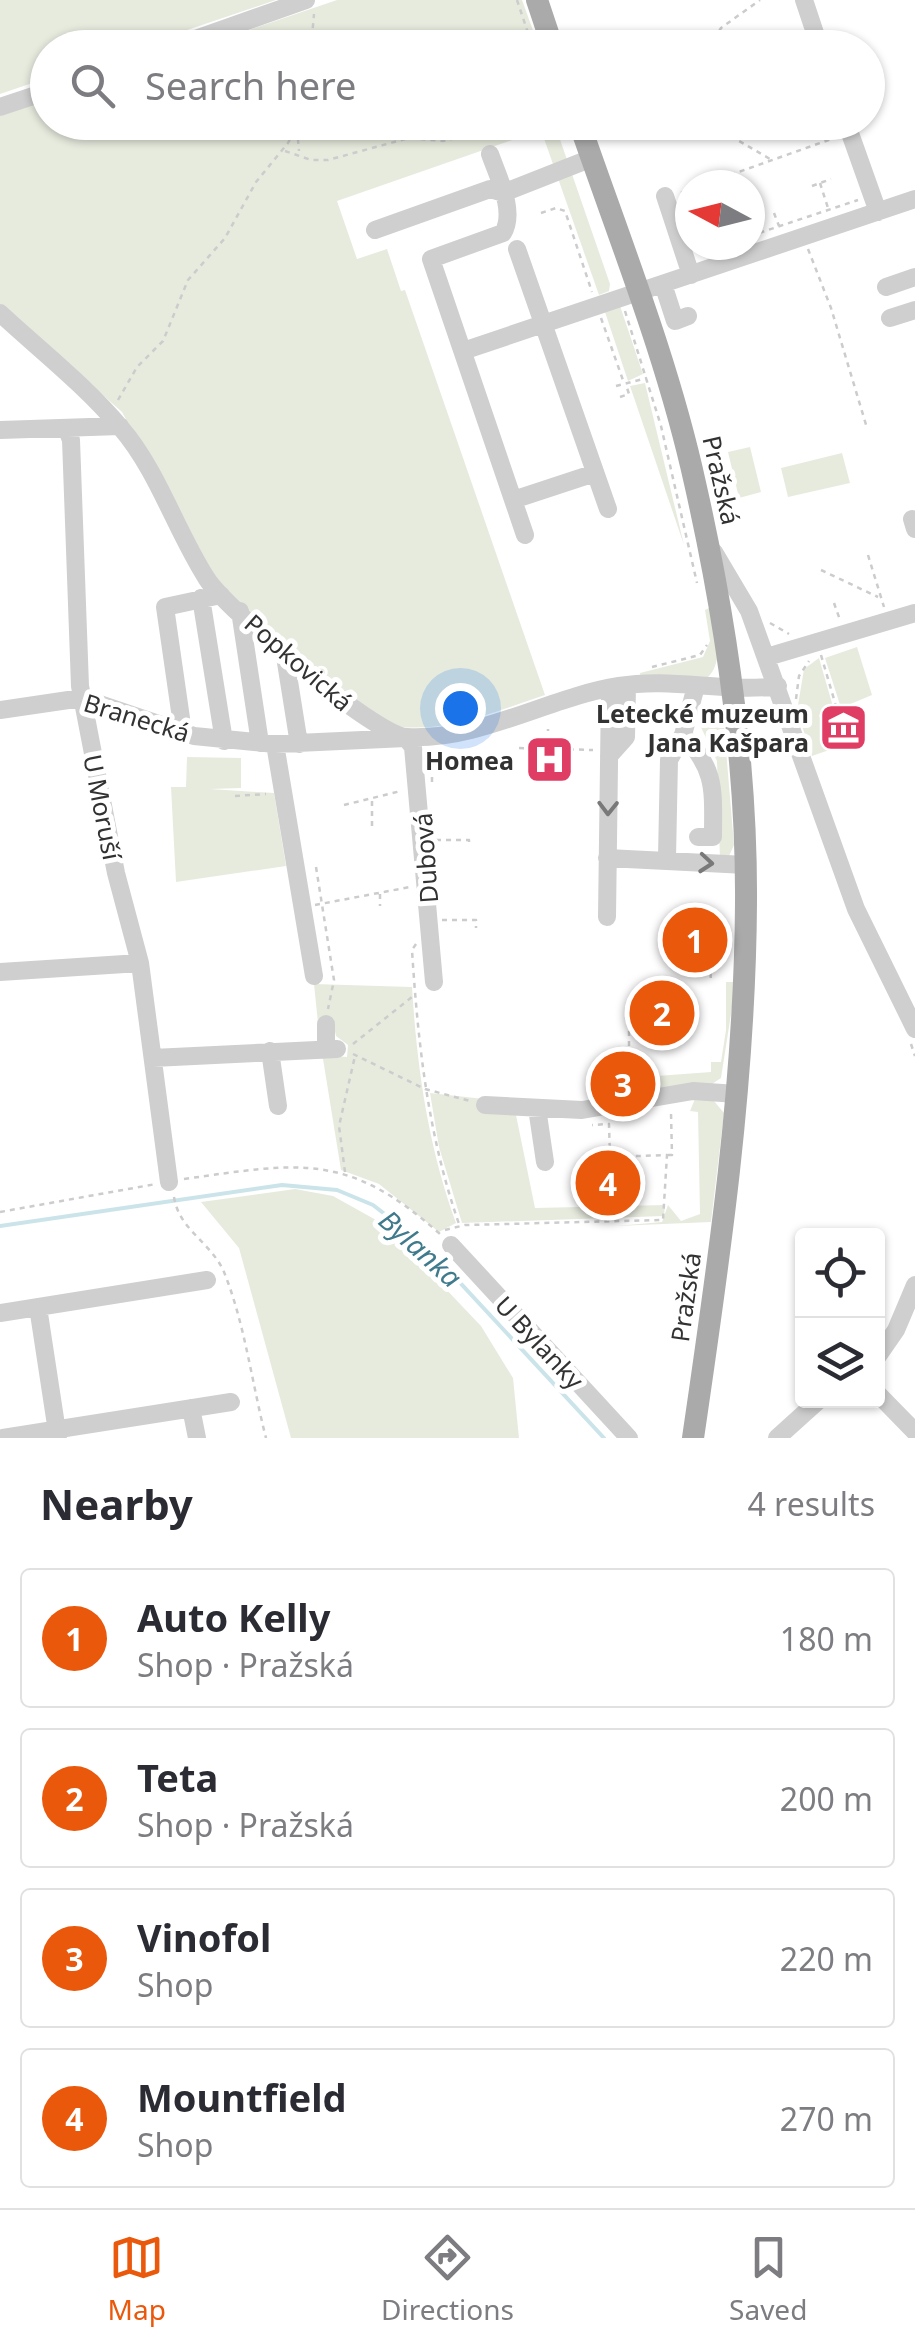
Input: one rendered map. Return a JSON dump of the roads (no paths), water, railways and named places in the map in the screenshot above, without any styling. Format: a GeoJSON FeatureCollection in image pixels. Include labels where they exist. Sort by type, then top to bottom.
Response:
{"type":"FeatureCollection","features":[{"type":"Feature","properties":{"kind":"main road"},"geometry":{"type":"LineString","coordinates":[[537,0],[547,30]]}},
{"type":"Feature","properties":{"kind":"main road","name":"Pražská"},"geometry":{"type":"LineString","coordinates":[[580,140],[592,158],[631,300],[671,390],[704,527],[732,689],[746,865],[738,1094],[693,1438]]}},
{"type":"Feature","properties":{"kind":"street"},"geometry":{"type":"LineString","coordinates":[[221,30],[306,0]]}},
{"type":"Feature","properties":{"kind":"street"},"geometry":{"type":"LineString","coordinates":[[804,0],[814,30]]}},
{"type":"Feature","properties":{"kind":"street"},"geometry":{"type":"LineString","coordinates":[[0,107],[30,96]]}},
{"type":"Feature","properties":{"kind":"street"},"geometry":{"type":"LineString","coordinates":[[851,140],[875,204]]}},
{"type":"Feature","properties":{"kind":"street"},"geometry":{"type":"LineString","coordinates":[[490,154],[507,217],[502,233],[432,259],[525,535]]}},
{"type":"Feature","properties":{"kind":"street"},"geometry":{"type":"LineString","coordinates":[[375,230],[490,189],[503,193],[592,158]]}},
{"type":"Feature","properties":{"kind":"street"},"geometry":{"type":"LineString","coordinates":[[665,196],[688,266]]}},
{"type":"Feature","properties":{"kind":"street"},"geometry":{"type":"LineString","coordinates":[[463,351],[597,306],[631,300],[688,266],[804,236],[832,218],[875,204],[915,199]]}},
{"type":"Feature","properties":{"kind":"street"},"geometry":{"type":"LineString","coordinates":[[517,248],[608,509]]}},
{"type":"Feature","properties":{"kind":"street"},"geometry":{"type":"LineString","coordinates":[[886,287],[915,277]]}},
{"type":"Feature","properties":{"kind":"street"},"geometry":{"type":"LineString","coordinates":[[663,284],[675,321],[688,316]]}},
{"type":"Feature","properties":{"kind":"street"},"geometry":{"type":"LineString","coordinates":[[890,318],[915,310]]}},
{"type":"Feature","properties":{"kind":"street","name":"Popkovická"},"geometry":{"type":"LineString","coordinates":[[0,313],[109,415],[220,595],[364,719],[406,738]]}},
{"type":"Feature","properties":{"kind":"street"},"geometry":{"type":"LineString","coordinates":[[76,428],[109,415]]}},
{"type":"Feature","properties":{"kind":"street"},"geometry":{"type":"LineString","coordinates":[[0,430],[76,428],[109,415]]}},
{"type":"Feature","properties":{"kind":"street","name":"U Moruší"},"geometry":{"type":"LineString","coordinates":[[76,428],[71,440],[82,698],[116,873],[140,963],[171,1185]]}},
{"type":"Feature","properties":{"kind":"street"},"geometry":{"type":"LineString","coordinates":[[513,500],[595,473]]}},
{"type":"Feature","properties":{"kind":"street"},"geometry":{"type":"LineString","coordinates":[[704,527],[768,656],[856,909],[915,1029]]}},
{"type":"Feature","properties":{"kind":"street"},"geometry":{"type":"LineString","coordinates":[[183,732],[166,607],[220,595]]}},
{"type":"Feature","properties":{"kind":"street"},"geometry":{"type":"LineString","coordinates":[[201,598],[224,741]]}},
{"type":"Feature","properties":{"kind":"street"},"geometry":{"type":"LineString","coordinates":[[240,612],[314,976]]}},
{"type":"Feature","properties":{"kind":"street"},"geometry":{"type":"LineString","coordinates":[[768,656],[844,631],[881,614],[915,612]]}},
{"type":"Feature","properties":{"kind":"street"},"geometry":{"type":"LineString","coordinates":[[284,650],[298,744]]}},
{"type":"Feature","properties":{"kind":"street"},"geometry":{"type":"LineString","coordinates":[[406,738],[479,727],[626,681],[732,689],[778,686]]}},
{"type":"Feature","properties":{"kind":"street"},"geometry":{"type":"LineString","coordinates":[[607,917],[609,761],[626,681]]}},
{"type":"Feature","properties":{"kind":"street"},"geometry":{"type":"LineString","coordinates":[[667,858],[672,837],[669,760],[684,735],[696,686]]}},
{"type":"Feature","properties":{"kind":"street","name":"Branecká"},"geometry":{"type":"LineString","coordinates":[[0,710],[82,698],[183,732],[224,741],[298,744],[406,738]]}},
{"type":"Feature","properties":{"kind":"street"},"geometry":{"type":"LineString","coordinates":[[684,735],[706,758],[713,786],[714,837],[698,837]]}},
{"type":"Feature","properties":{"kind":"street","name":"Dubová"},"geometry":{"type":"LineString","coordinates":[[406,738],[413,747],[419,786],[434,982]]}},
{"type":"Feature","properties":{"kind":"street"},"geometry":{"type":"LineString","coordinates":[[607,858],[667,858],[710,865],[746,865]]}},
{"type":"Feature","properties":{"kind":"street"},"geometry":{"type":"LineString","coordinates":[[0,972],[140,963]]}},
{"type":"Feature","properties":{"kind":"street"},"geometry":{"type":"LineString","coordinates":[[153,1058],[339,1051],[326,1024]]}},
{"type":"Feature","properties":{"kind":"street"},"geometry":{"type":"LineString","coordinates":[[270,1051],[278,1106]]}},
{"type":"Feature","properties":{"kind":"street"},"geometry":{"type":"LineString","coordinates":[[485,1106],[616,1107],[692,1091],[738,1094]]}},
{"type":"Feature","properties":{"kind":"street"},"geometry":{"type":"LineString","coordinates":[[537,1108],[545,1162]]}},
{"type":"Feature","properties":{"kind":"street","name":"U Bylanky"},"geometry":{"type":"LineString","coordinates":[[450,1245],[628,1438]]}},
{"type":"Feature","properties":{"kind":"street"},"geometry":{"type":"LineString","coordinates":[[0,1313],[207,1280]]}},
{"type":"Feature","properties":{"kind":"street"},"geometry":{"type":"LineString","coordinates":[[885,1346],[915,1284]]}},
{"type":"Feature","properties":{"kind":"street"},"geometry":{"type":"LineString","coordinates":[[38,1307],[57,1434]]}},
{"type":"Feature","properties":{"kind":"street"},"geometry":{"type":"LineString","coordinates":[[885,1399],[911,1419]]}},
{"type":"Feature","properties":{"kind":"street"},"geometry":{"type":"LineString","coordinates":[[3,1438],[57,1434],[231,1402]]}},
{"type":"Feature","properties":{"kind":"street"},"geometry":{"type":"LineString","coordinates":[[191,1408],[197,1438]]}},
{"type":"Feature","properties":{"kind":"street"},"geometry":{"type":"LineString","coordinates":[[777,1438],[810,1408]]}},
{"type":"Feature","properties":{"kind":"waterway","name":"Bylanka"},"geometry":{"type":"LineString","coordinates":[[0,1226],[282,1185],[337,1190],[373,1205],[426,1246],[604,1438]]}},
{"type":"Feature","properties":{"kind":"place","name":"Letecké muzeum Jana Kašpara"},"geometry":{"type":"Point","coordinates":[844,727]}},
{"type":"Feature","properties":{"kind":"place","name":"Homea"},"geometry":{"type":"Point","coordinates":[549,760]}},
{"type":"Feature","properties":{"kind":"place","name":"Auto Kelly"},"geometry":{"type":"Point","coordinates":[695,940]}},
{"type":"Feature","properties":{"kind":"place","name":"Teta"},"geometry":{"type":"Point","coordinates":[662,1013]}},
{"type":"Feature","properties":{"kind":"place","name":"Vinofol"},"geometry":{"type":"Point","coordinates":[623,1084]}},
{"type":"Feature","properties":{"kind":"place","name":"Mountfield"},"geometry":{"type":"Point","coordinates":[608,1183]}}]}
